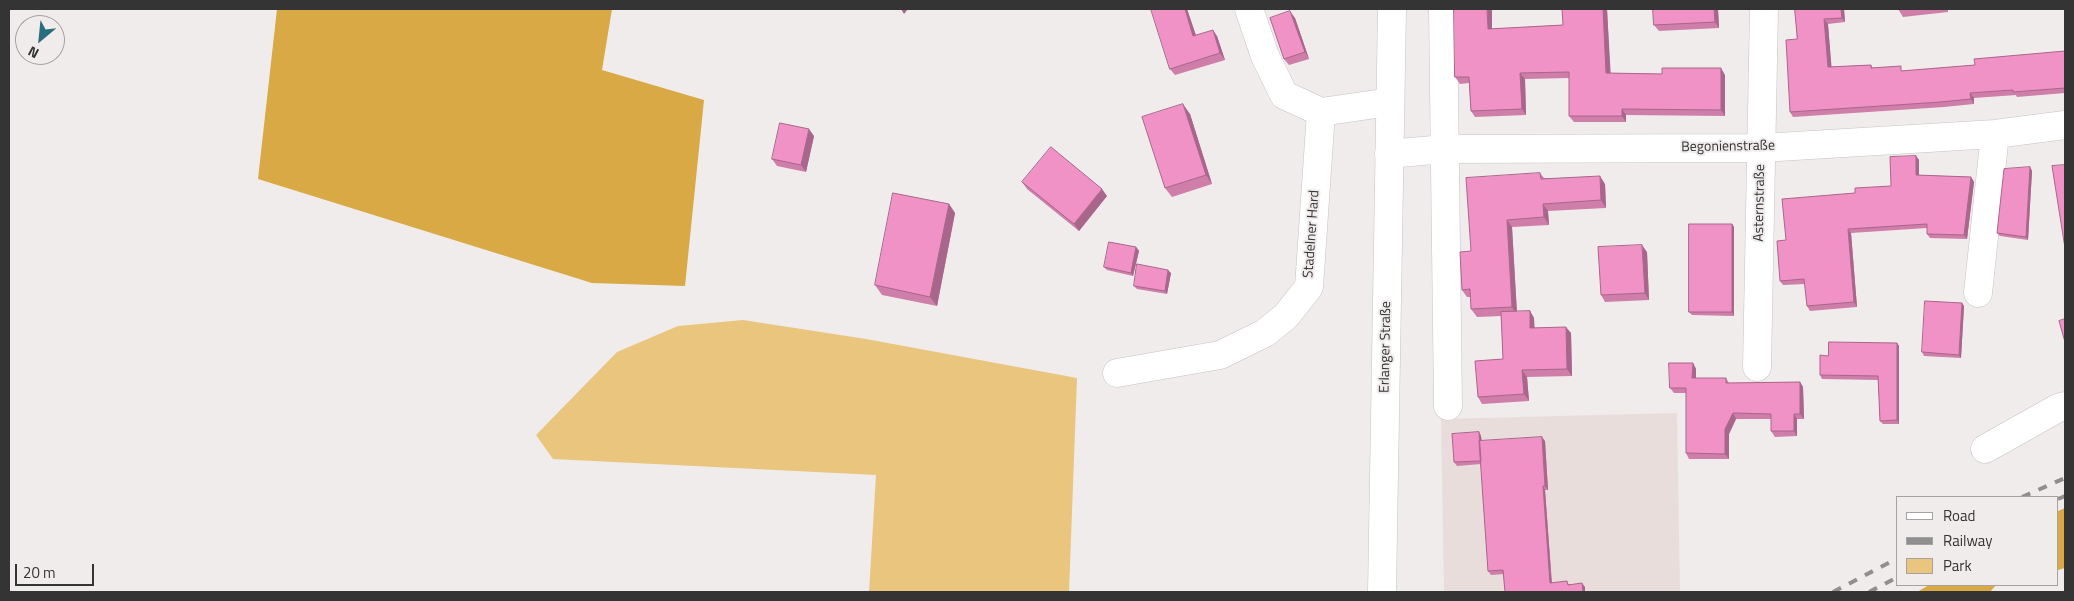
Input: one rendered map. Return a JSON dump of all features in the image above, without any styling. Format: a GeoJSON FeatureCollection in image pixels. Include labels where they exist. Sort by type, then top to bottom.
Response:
{"type":"FeatureCollection","features":[{"type":"Feature","properties":{"kind":"street"},"geometry":{"type":"LineString","coordinates":[[1249,9],[1265,56],[1284,95],[1321,112],[1390,102]]}},
{"type":"Feature","properties":{"kind":"street","name":"Erlanger Straße"},"geometry":{"type":"LineString","coordinates":[[1382,592],[1392,9]]}},
{"type":"Feature","properties":{"kind":"street"},"geometry":{"type":"LineString","coordinates":[[1443,9],[1448,406]]}},
{"type":"Feature","properties":{"kind":"street","name":"Asternstraße"},"geometry":{"type":"LineString","coordinates":[[1757,367],[1764,9]]}},
{"type":"Feature","properties":{"kind":"street","name":"Stadelner Hard"},"geometry":{"type":"LineString","coordinates":[[1117,373],[1220,355],[1265,333],[1286,316],[1309,287],[1321,112]]}},
{"type":"Feature","properties":{"kind":"street","name":"Begonienstraße"},"geometry":{"type":"LineString","coordinates":[[1389,154],[1444,149],[1761,148],[1995,134],[2065,125]]}},
{"type":"Feature","properties":{"kind":"street"},"geometry":{"type":"LineString","coordinates":[[1978,293],[1995,134]]}},
{"type":"Feature","properties":{"kind":"street"},"geometry":{"type":"LineString","coordinates":[[1985,450],[2058,408],[2065,406]]}},
{"type":"Feature","properties":{"kind":"shaded area"},"geometry":{"type":"Polygon","coordinates":[[[277,9],[612,9],[602,70],[704,100],[685,286],[592,283],[258,179],[277,9]]]}},
{"type":"Feature","properties":{"kind":"shaded area"},"geometry":{"type":"Polygon","coordinates":[[[1677,413],[1680,592],[1444,592],[1441,419],[1677,413]]]}},
{"type":"Feature","properties":{"kind":"shaded area"},"geometry":{"type":"Polygon","coordinates":[[[2065,508],[2065,568],[2059,570],[2059,511],[2065,508]]]}},
{"type":"Feature","properties":{"kind":"shaded area"},"geometry":{"type":"Polygon","coordinates":[[[1927,586],[1995,586],[1990,592],[1917,592],[1927,586]]]}},
{"type":"Feature","properties":{"kind":"green space"},"geometry":{"type":"Polygon","coordinates":[[[743,320],[866,339],[1077,378],[1069,592],[869,592],[876,475],[553,459],[536,435],[617,352],[678,326],[743,320]]]}},
{"type":"Feature","properties":{"kind":"building"},"geometry":{"type":"Polygon","coordinates":[[[1151,9],[1185,9],[1193,36],[1213,30],[1220,53],[1170,69],[1151,9]]]}},
{"type":"Feature","properties":{"kind":"building"},"geometry":{"type":"Polygon","coordinates":[[[1454,9],[1487,9],[1488,29],[1563,25],[1562,9],[1603,9],[1606,73],[1662,74],[1662,68],[1721,68],[1721,110],[1622,109],[1622,116],[1569,116],[1569,72],[1520,73],[1522,109],[1471,111],[1469,77],[1455,77],[1454,9]]]}},
{"type":"Feature","properties":{"kind":"building"},"geometry":{"type":"Polygon","coordinates":[[[1653,9],[1714,9],[1715,22],[1654,25],[1653,9]]]}},
{"type":"Feature","properties":{"kind":"building"},"geometry":{"type":"Polygon","coordinates":[[[1795,9],[1841,9],[1842,18],[1824,19],[1828,67],[1871,65],[1871,68],[1901,66],[1901,71],[1975,65],[1974,59],[2065,51],[2065,88],[1970,93],[1971,99],[1790,112],[1786,40],[1797,39],[1795,9]]]}},
{"type":"Feature","properties":{"kind":"building"},"geometry":{"type":"Polygon","coordinates":[[[1290,11],[1305,52],[1284,59],[1270,18],[1290,11]]]}},
{"type":"Feature","properties":{"kind":"building"},"geometry":{"type":"Polygon","coordinates":[[[1183,104],[1206,175],[1165,188],[1142,117],[1183,104]]]}},
{"type":"Feature","properties":{"kind":"building"},"geometry":{"type":"Polygon","coordinates":[[[780,123],[809,129],[801,165],[772,159],[780,123]]]}},
{"type":"Feature","properties":{"kind":"building"},"geometry":{"type":"Polygon","coordinates":[[[1051,147],[1102,189],[1074,224],[1022,182],[1051,147]]]}},
{"type":"Feature","properties":{"kind":"building"},"geometry":{"type":"Polygon","coordinates":[[[1916,156],[1916,175],[1971,177],[1964,235],[1927,234],[1927,224],[1848,229],[1854,302],[1807,306],[1804,279],[1780,281],[1777,241],[1786,240],[1782,199],[1855,193],[1855,188],[1891,186],[1890,157],[1916,156]]]}},
{"type":"Feature","properties":{"kind":"building"},"geometry":{"type":"Polygon","coordinates":[[[2065,165],[2065,248],[2052,166],[2065,165]]]}},
{"type":"Feature","properties":{"kind":"building"},"geometry":{"type":"Polygon","coordinates":[[[2030,167],[2026,237],[1997,233],[2004,169],[2030,167]]]}},
{"type":"Feature","properties":{"kind":"building"},"geometry":{"type":"Polygon","coordinates":[[[1540,173],[1541,179],[1600,176],[1601,200],[1543,204],[1544,217],[1507,220],[1512,307],[1471,309],[1470,289],[1462,290],[1460,252],[1471,251],[1466,178],[1540,173]]]}},
{"type":"Feature","properties":{"kind":"building"},"geometry":{"type":"Polygon","coordinates":[[[893,193],[949,204],[930,297],[875,285],[893,193]]]}},
{"type":"Feature","properties":{"kind":"building"},"geometry":{"type":"Polygon","coordinates":[[[1689,224],[1732,224],[1732,312],[1689,312],[1689,224]]]}},
{"type":"Feature","properties":{"kind":"building"},"geometry":{"type":"Polygon","coordinates":[[[1109,242],[1136,247],[1131,273],[1104,267],[1109,242]]]}},
{"type":"Feature","properties":{"kind":"building"},"geometry":{"type":"Polygon","coordinates":[[[1642,245],[1645,293],[1601,295],[1598,247],[1642,245]]]}},
{"type":"Feature","properties":{"kind":"building"},"geometry":{"type":"Polygon","coordinates":[[[1137,264],[1168,270],[1165,291],[1134,286],[1137,264]]]}},
{"type":"Feature","properties":{"kind":"building"},"geometry":{"type":"Polygon","coordinates":[[[1925,301],[1962,303],[1959,355],[1922,352],[1925,301]]]}},
{"type":"Feature","properties":{"kind":"building"},"geometry":{"type":"Polygon","coordinates":[[[1530,311],[1530,328],[1566,327],[1567,369],[1522,370],[1524,394],[1478,397],[1475,361],[1503,359],[1501,312],[1530,311]]]}},
{"type":"Feature","properties":{"kind":"building"},"geometry":{"type":"Polygon","coordinates":[[[2065,319],[2065,342],[2059,321],[2065,319]]]}},
{"type":"Feature","properties":{"kind":"building"},"geometry":{"type":"Polygon","coordinates":[[[1829,342],[1897,343],[1897,420],[1880,421],[1878,376],[1820,375],[1820,355],[1828,356],[1829,342]]]}},
{"type":"Feature","properties":{"kind":"building"},"geometry":{"type":"Polygon","coordinates":[[[1669,363],[1693,363],[1692,378],[1726,378],[1726,383],[1800,382],[1800,414],[1794,414],[1794,431],[1771,431],[1771,414],[1733,413],[1725,429],[1725,454],[1686,453],[1686,388],[1670,388],[1669,363]]]}},
{"type":"Feature","properties":{"kind":"building"},"geometry":{"type":"Polygon","coordinates":[[[1479,432],[1481,461],[1454,462],[1452,434],[1479,432]]]}},
{"type":"Feature","properties":{"kind":"building"},"geometry":{"type":"Polygon","coordinates":[[[1542,437],[1545,486],[1543,486],[1550,583],[1567,581],[1568,585],[1582,583],[1583,592],[1505,592],[1503,570],[1488,571],[1479,441],[1542,437]]]}},
{"type":"Feature","properties":{"kind":"railway"},"geometry":{"type":"LineString","coordinates":[[2024,496],[2065,478]]}},
{"type":"Feature","properties":{"kind":"railway"},"geometry":{"type":"LineString","coordinates":[[2059,499],[2065,496]]}},
{"type":"Feature","properties":{"kind":"railway"},"geometry":{"type":"LineString","coordinates":[[1833,592],[1896,559]]}},
{"type":"Feature","properties":{"kind":"railway"},"geometry":{"type":"LineString","coordinates":[[1869,592],[1896,578]]}}]}
